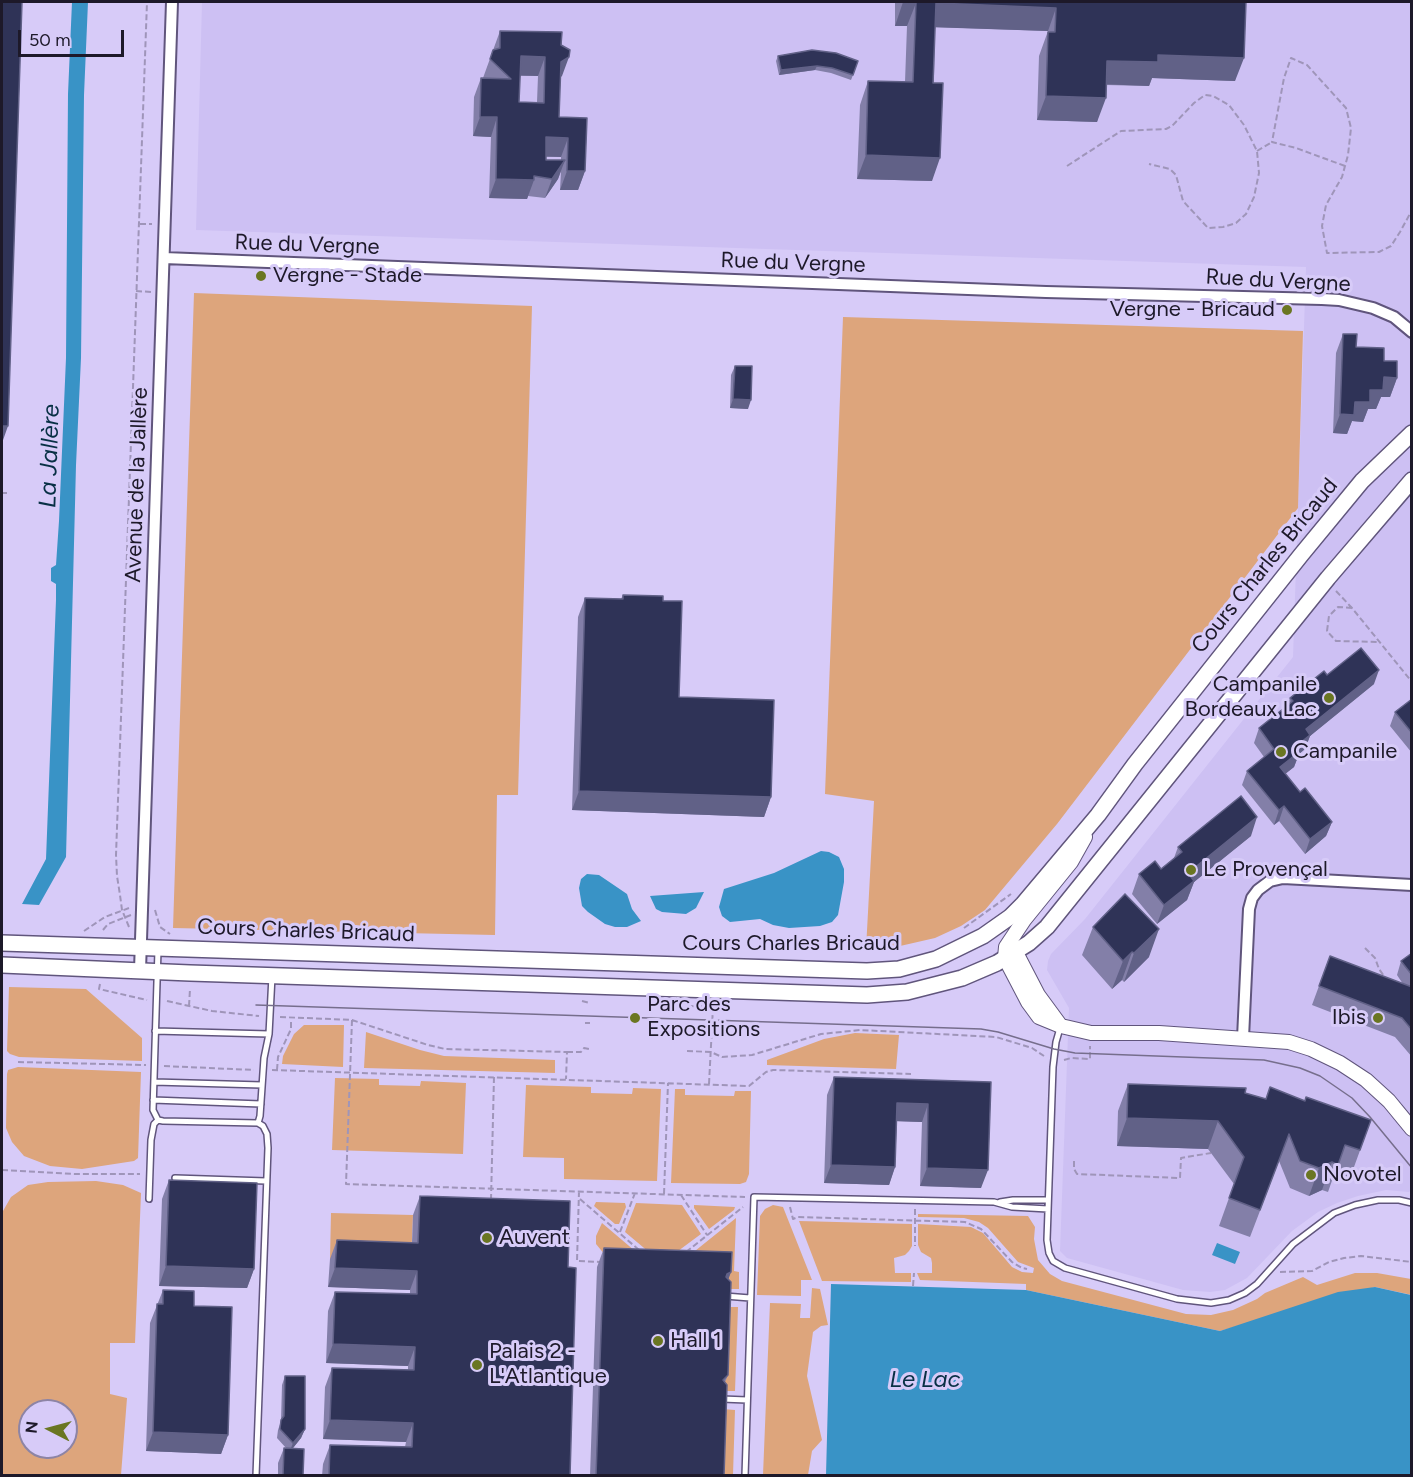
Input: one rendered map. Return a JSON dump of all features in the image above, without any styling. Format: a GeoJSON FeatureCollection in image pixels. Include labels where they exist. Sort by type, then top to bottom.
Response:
{"type":"FeatureCollection","features":[{"type":"Feature","properties":{"kind":"main road","name":"Cours Charles Bricaud"},"geometry":{"type":"LineString","coordinates":[[2,943],[883,971],[936,959],[983,936],[1000,925],[1023,904],[1098,815],[1135,764],[1362,481],[1412,433]]}},
{"type":"Feature","properties":{"kind":"main road","name":"Cours Charles Bricaud"},"geometry":{"type":"LineString","coordinates":[[2,965],[272,976],[890,994],[944,984],[979,971],[1047,927],[1328,578],[1412,480]]}},
{"type":"Feature","properties":{"kind":"street","name":"Avenue de la Jallère"},"geometry":{"type":"LineString","coordinates":[[140,970],[172,2]]}},
{"type":"Feature","properties":{"kind":"street","name":"Rue du Vergne"},"geometry":{"type":"LineString","coordinates":[[164,258],[1065,292],[1322,298],[1374,308],[1394,317],[1412,332]]}},
{"type":"Feature","properties":{"kind":"street"},"geometry":{"type":"LineString","coordinates":[[1010,950],[1071,862],[1098,815]]}},
{"type":"Feature","properties":{"kind":"street"},"geometry":{"type":"LineString","coordinates":[[1243,1038],[1249,909],[1252,898],[1258,890],[1270,881],[1283,878],[1412,885]]}},
{"type":"Feature","properties":{"kind":"street"},"geometry":{"type":"LineString","coordinates":[[1000,925],[1028,1002],[1039,1017],[1061,1026],[1091,1033],[1159,1033],[1289,1042],[1311,1049],[1340,1063],[1366,1080],[1389,1101],[1412,1129]]}},
{"type":"Feature","properties":{"kind":"lane"},"geometry":{"type":"LineString","coordinates":[[158,948],[153,1100],[153,1110],[158,1120]]}},
{"type":"Feature","properties":{"kind":"lane"},"geometry":{"type":"LineString","coordinates":[[258,1124],[269,1034],[272,976]]}},
{"type":"Feature","properties":{"kind":"lane"},"geometry":{"type":"LineString","coordinates":[[1061,1026],[1053,1058],[1048,1253],[1053,1261],[1065,1268],[1194,1302],[1229,1300],[1245,1293],[1257,1284],[1293,1244],[1334,1213],[1378,1200],[1399,1200],[1412,1203]]}},
{"type":"Feature","properties":{"kind":"lane"},"geometry":{"type":"LineString","coordinates":[[155,1031],[269,1034]]}},
{"type":"Feature","properties":{"kind":"lane"},"geometry":{"type":"LineString","coordinates":[[154,1082],[262,1085]]}},
{"type":"Feature","properties":{"kind":"lane"},"geometry":{"type":"LineString","coordinates":[[153,1100],[261,1104]]}},
{"type":"Feature","properties":{"kind":"lane"},"geometry":{"type":"LineString","coordinates":[[149,1199],[151,1140],[154,1124],[158,1120],[263,1126],[267,1134],[256,1476]]}},
{"type":"Feature","properties":{"kind":"lane"},"geometry":{"type":"LineString","coordinates":[[175,1178],[266,1181]]}},
{"type":"Feature","properties":{"kind":"lane"},"geometry":{"type":"LineString","coordinates":[[745,1476],[754,1197],[998,1203],[1013,1200],[1048,1200]]}},
{"type":"Feature","properties":{"kind":"lane"},"geometry":{"type":"LineString","coordinates":[[998,1203],[1012,1207],[1048,1209]]}},
{"type":"Feature","properties":{"kind":"lane"},"geometry":{"type":"LineString","coordinates":[[724,1296],[750,1298]]}},
{"type":"Feature","properties":{"kind":"lane"},"geometry":{"type":"LineString","coordinates":[[721,1399],[747,1400]]}},
{"type":"Feature","properties":{"kind":"path"},"geometry":{"type":"LineString","coordinates":[[140,948],[122,910],[116,855],[147,2]]}},
{"type":"Feature","properties":{"kind":"path"},"geometry":{"type":"LineString","coordinates":[[1272,142],[1284,78],[1291,58],[1307,65],[1346,108],[1351,128],[1342,177],[1326,205],[1322,226],[1327,253],[1379,252],[1391,246],[1412,210]]}},
{"type":"Feature","properties":{"kind":"path"},"geometry":{"type":"LineString","coordinates":[[1067,166],[1122,131],[1166,129],[1172,126],[1205,95],[1213,96],[1229,105],[1245,125],[1257,151],[1259,173],[1254,197],[1246,214],[1236,223],[1208,228],[1183,201],[1176,175],[1170,169],[1149,164]]}},
{"type":"Feature","properties":{"kind":"path"},"geometry":{"type":"LineString","coordinates":[[1257,151],[1272,142],[1345,166]]}},
{"type":"Feature","properties":{"kind":"path"},"geometry":{"type":"LineString","coordinates":[[2,493],[7,493]]}},
{"type":"Feature","properties":{"kind":"path"},"geometry":{"type":"LineString","coordinates":[[1336,591],[1412,682]]}},
{"type":"Feature","properties":{"kind":"path"},"geometry":{"type":"LineString","coordinates":[[1352,608],[1338,607],[1329,616],[1328,631],[1336,641],[1380,642]]}},
{"type":"Feature","properties":{"kind":"path"},"geometry":{"type":"LineString","coordinates":[[93,931],[84,931],[105,917],[122,910],[151,907],[156,910],[160,927],[170,934]]}},
{"type":"Feature","properties":{"kind":"path"},"geometry":{"type":"LineString","coordinates":[[958,931],[990,909]]}},
{"type":"Feature","properties":{"kind":"path"},"geometry":{"type":"LineString","coordinates":[[1365,948],[1375,958],[1379,969],[1388,981]]}},
{"type":"Feature","properties":{"kind":"path"},"geometry":{"type":"LineString","coordinates":[[100,968],[99,990],[143,1000],[166,1001],[212,1011],[352,1020],[428,1046],[445,1049],[581,1052],[584,1048],[589,1048]]}},
{"type":"Feature","properties":{"kind":"path"},"geometry":{"type":"LineString","coordinates":[[707,990],[707,999],[713,1007],[709,1084]]}},
{"type":"Feature","properties":{"kind":"path"},"geometry":{"type":"LineString","coordinates":[[688,1006],[713,1007]]}},
{"type":"Feature","properties":{"kind":"path"},"geometry":{"type":"LineString","coordinates":[[277,1070],[278,1057],[291,1029],[291,1017]]}},
{"type":"Feature","properties":{"kind":"path"},"geometry":{"type":"LineString","coordinates":[[352,1020],[346,1184],[754,1197]]}},
{"type":"Feature","properties":{"kind":"path"},"geometry":{"type":"LineString","coordinates":[[585,1023],[590,1023]]}},
{"type":"Feature","properties":{"kind":"path"},"geometry":{"type":"LineString","coordinates":[[687,1027],[712,1028]]}},
{"type":"Feature","properties":{"kind":"path"},"geometry":{"type":"LineString","coordinates":[[687,1051],[711,1052],[722,1058],[752,1055],[821,1034],[860,1030],[976,1034],[996,1037],[1032,1048],[1043,1056],[1053,1058]]}},
{"type":"Feature","properties":{"kind":"path"},"geometry":{"type":"LineString","coordinates":[[566,1080],[567,1052]]}},
{"type":"Feature","properties":{"kind":"path"},"geometry":{"type":"LineString","coordinates":[[18,1062],[749,1086],[766,1072],[773,1070],[911,1074]]}},
{"type":"Feature","properties":{"kind":"path"},"geometry":{"type":"LineString","coordinates":[[491,1208],[494,1077]]}},
{"type":"Feature","properties":{"kind":"path"},"geometry":{"type":"LineString","coordinates":[[664,1194],[668,1083]]}},
{"type":"Feature","properties":{"kind":"path"},"geometry":{"type":"LineString","coordinates":[[1074,1161],[1077,1174],[1180,1178],[1181,1158],[1211,1153]]}},
{"type":"Feature","properties":{"kind":"path"},"geometry":{"type":"LineString","coordinates":[[2,1170],[76,1174],[149,1174]]}},
{"type":"Feature","properties":{"kind":"path"},"geometry":{"type":"LineString","coordinates":[[579,1191],[577,1261],[599,1262]]}},
{"type":"Feature","properties":{"kind":"path"},"geometry":{"type":"LineString","coordinates":[[620,1232],[635,1193]]}},
{"type":"Feature","properties":{"kind":"path"},"geometry":{"type":"LineString","coordinates":[[681,1195],[707,1236]]}},
{"type":"Feature","properties":{"kind":"path"},"geometry":{"type":"LineString","coordinates":[[680,1257],[754,1197]]}},
{"type":"Feature","properties":{"kind":"path"},"geometry":{"type":"LineString","coordinates":[[579,1198],[646,1256]]}},
{"type":"Feature","properties":{"kind":"path"},"geometry":{"type":"LineString","coordinates":[[787,1198],[793,1219],[798,1217],[965,1222],[987,1233],[1012,1262],[1027,1269]]}},
{"type":"Feature","properties":{"kind":"path"},"geometry":{"type":"LineString","coordinates":[[915,1201],[915,1246]]}},
{"type":"Feature","properties":{"kind":"path"},"geometry":{"type":"LineString","coordinates":[[1268,1271],[1293,1273],[1312,1271],[1329,1262],[1361,1256],[1412,1262]]}},
{"type":"Feature","properties":{"kind":"path"},"geometry":{"type":"LineString","coordinates":[[914,1273],[914,1286]]}},
{"type":"Feature","properties":{"kind":"shaded area"},"geometry":{"type":"Polygon","coordinates":[[[202,2],[1411,2],[1411,1190],[1409,1192],[1386,1190],[1358,1196],[1318,1212],[1292,1231],[1247,1278],[1225,1290],[1210,1292],[1183,1290],[1067,1258],[1060,1251],[1069,1008],[1047,970],[1048,961],[1051,954],[1085,919],[1293,657],[1306,267],[196,230],[202,2]]]}},
{"type":"Feature","properties":{"kind":"shaded area"},"geometry":{"type":"Polygon","coordinates":[[[194,293],[532,306],[518,795],[497,795],[495,935],[173,928],[194,293]]]}},
{"type":"Feature","properties":{"kind":"shaded area"},"geometry":{"type":"Polygon","coordinates":[[[843,317],[1303,331],[1298,508],[1057,824],[985,910],[961,926],[935,938],[887,949],[866,949],[874,801],[825,794],[843,317]]]}},
{"type":"Feature","properties":{"kind":"shaded area"},"geometry":{"type":"Polygon","coordinates":[[[9,987],[86,989],[142,1038],[142,1061],[19,1057],[10,1054],[7,1051],[9,987]]]}},
{"type":"Feature","properties":{"kind":"shaded area"},"geometry":{"type":"Polygon","coordinates":[[[304,1025],[344,1025],[343,1067],[282,1064],[283,1056],[294,1034],[304,1025]]]}},
{"type":"Feature","properties":{"kind":"shaded area"},"geometry":{"type":"Polygon","coordinates":[[[366,1032],[444,1056],[555,1060],[555,1073],[364,1068],[366,1032]]]}},
{"type":"Feature","properties":{"kind":"shaded area"},"geometry":{"type":"Polygon","coordinates":[[[855,1033],[899,1035],[896,1069],[767,1065],[767,1060],[824,1039],[855,1033]]]}},
{"type":"Feature","properties":{"kind":"shaded area"},"geometry":{"type":"Polygon","coordinates":[[[18,1067],[141,1072],[138,1158],[134,1161],[82,1169],[50,1166],[24,1156],[12,1142],[6,1128],[7,1074],[8,1070],[18,1067]]]}},
{"type":"Feature","properties":{"kind":"shaded area"},"geometry":{"type":"Polygon","coordinates":[[[335,1078],[379,1079],[379,1085],[420,1086],[421,1081],[466,1083],[463,1154],[332,1150],[335,1078]]]}},
{"type":"Feature","properties":{"kind":"shaded area"},"geometry":{"type":"Polygon","coordinates":[[[526,1085],[591,1087],[591,1093],[632,1094],[633,1088],[661,1089],[657,1181],[564,1179],[564,1158],[523,1157],[526,1085]]]}},
{"type":"Feature","properties":{"kind":"shaded area"},"geometry":{"type":"Polygon","coordinates":[[[675,1089],[685,1089],[685,1095],[734,1096],[735,1091],[751,1091],[749,1174],[746,1182],[740,1184],[671,1183],[675,1089]]]}},
{"type":"Feature","properties":{"kind":"shaded area"},"geometry":{"type":"Polygon","coordinates":[[[96,1181],[123,1185],[141,1193],[135,1343],[110,1343],[110,1394],[127,1398],[121,1475],[2,1475],[3,1211],[11,1197],[28,1185],[48,1182],[96,1181]]]}},
{"type":"Feature","properties":{"kind":"shaded area"},"geometry":{"type":"Polygon","coordinates":[[[596,1202],[625,1203],[626,1207],[619,1224],[615,1224],[594,1206],[596,1202]]]}},
{"type":"Feature","properties":{"kind":"shaded area"},"geometry":{"type":"Polygon","coordinates":[[[636,1203],[682,1205],[701,1234],[674,1254],[650,1253],[625,1232],[636,1203]]]}},
{"type":"Feature","properties":{"kind":"shaded area"},"geometry":{"type":"Polygon","coordinates":[[[694,1205],[735,1207],[709,1229],[694,1205]]]}},
{"type":"Feature","properties":{"kind":"shaded area"},"geometry":{"type":"Polygon","coordinates":[[[773,1205],[783,1207],[812,1280],[801,1280],[801,1296],[757,1295],[760,1216],[765,1209],[773,1205]]]}},
{"type":"Feature","properties":{"kind":"shaded area"},"geometry":{"type":"Polygon","coordinates":[[[331,1213],[413,1215],[411,1262],[330,1259],[331,1213]]]}},
{"type":"Feature","properties":{"kind":"shaded area"},"geometry":{"type":"Polygon","coordinates":[[[918,1214],[1028,1216],[1035,1227],[1034,1239],[1038,1260],[1050,1274],[1062,1281],[1186,1314],[1211,1315],[1233,1310],[1303,1277],[1317,1285],[1355,1273],[1377,1273],[1411,1279],[1412,1295],[1375,1287],[1220,1331],[1026,1290],[1026,1284],[920,1280],[917,1273],[932,1273],[932,1263],[931,1258],[921,1252],[918,1245],[918,1224],[971,1227],[983,1233],[1012,1267],[1022,1272],[1033,1273],[1034,1268],[1018,1262],[988,1228],[979,1222],[964,1218],[918,1217],[918,1214]]]}},
{"type":"Feature","properties":{"kind":"shaded area"},"geometry":{"type":"Polygon","coordinates":[[[736,1218],[734,1271],[739,1272],[739,1289],[726,1289],[690,1255],[736,1218]]]}},
{"type":"Feature","properties":{"kind":"shaded area"},"geometry":{"type":"Polygon","coordinates":[[[799,1221],[912,1224],[912,1246],[905,1255],[894,1258],[895,1273],[911,1273],[911,1282],[822,1281],[799,1221]]]}},
{"type":"Feature","properties":{"kind":"shaded area"},"geometry":{"type":"Polygon","coordinates":[[[602,1223],[635,1251],[605,1255],[596,1244],[596,1236],[602,1223]]]}},
{"type":"Feature","properties":{"kind":"shaded area"},"geometry":{"type":"Polygon","coordinates":[[[812,1288],[820,1289],[828,1325],[821,1326],[813,1332],[807,1376],[822,1440],[812,1451],[808,1475],[763,1475],[770,1303],[801,1304],[800,1318],[810,1318],[812,1288]]]}},
{"type":"Feature","properties":{"kind":"shaded area"},"geometry":{"type":"Polygon","coordinates":[[[726,1307],[738,1307],[735,1391],[723,1391],[726,1307]]]}},
{"type":"Feature","properties":{"kind":"shaded area"},"geometry":{"type":"Polygon","coordinates":[[[722,1409],[735,1410],[733,1475],[720,1476],[722,1409]]]}},
{"type":"Feature","properties":{"kind":"water"},"geometry":{"type":"Polygon","coordinates":[[[72,2],[88,2],[84,95],[81,358],[66,857],[39,905],[22,904],[46,859],[56,600],[56,584],[51,581],[51,568],[56,565],[66,358],[68,94],[72,2]]]}},
{"type":"Feature","properties":{"kind":"water"},"geometry":{"type":"Polygon","coordinates":[[[821,851],[839,857],[844,869],[838,915],[832,922],[820,926],[789,928],[773,925],[760,919],[730,922],[722,916],[719,907],[724,889],[774,873],[821,851]]]}},
{"type":"Feature","properties":{"kind":"water"},"geometry":{"type":"Polygon","coordinates":[[[587,874],[599,875],[627,894],[632,909],[641,921],[627,927],[615,927],[605,924],[588,912],[582,906],[579,888],[581,879],[587,874]]]}},
{"type":"Feature","properties":{"kind":"water"},"geometry":{"type":"Polygon","coordinates":[[[704,892],[696,908],[686,914],[662,912],[656,909],[650,896],[704,892]]]}},
{"type":"Feature","properties":{"kind":"water"},"geometry":{"type":"Polygon","coordinates":[[[1217,1243],[1240,1252],[1235,1264],[1212,1255],[1217,1243]]]}},
{"type":"Feature","properties":{"kind":"water","name":"Le Lac"},"geometry":{"type":"Polygon","coordinates":[[[831,1284],[1026,1290],[1220,1331],[1338,1292],[1375,1287],[1411,1295],[1411,1475],[826,1475],[831,1284]]]}},
{"type":"Feature","properties":{"kind":"building"},"geometry":{"type":"Polygon","coordinates":[[[2,2],[22,2],[8,426],[2,426],[2,2]]]}},
{"type":"Feature","properties":{"kind":"building"},"geometry":{"type":"Polygon","coordinates":[[[903,2],[1246,2],[1244,58],[1158,55],[1158,62],[1107,61],[1106,98],[1046,96],[1048,32],[1055,32],[1056,8],[936,3],[933,83],[943,83],[940,158],[866,155],[868,81],[913,82],[916,3],[903,2]]]}},
{"type":"Feature","properties":{"kind":"building"},"geometry":{"type":"Polygon","coordinates":[[[500,31],[562,32],[561,45],[570,50],[569,57],[561,62],[559,117],[587,118],[585,171],[567,171],[568,138],[546,137],[546,160],[565,160],[552,179],[534,176],[534,180],[496,179],[497,117],[480,117],[481,78],[511,79],[490,59],[493,50],[500,48],[500,31]],[[521,56],[519,102],[544,103],[545,57],[521,56]]]}},
{"type":"Feature","properties":{"kind":"building"},"geometry":{"type":"Polygon","coordinates":[[[812,50],[836,53],[858,61],[853,75],[817,66],[781,70],[778,56],[812,50]]]}},
{"type":"Feature","properties":{"kind":"building"},"geometry":{"type":"Polygon","coordinates":[[[1343,334],[1357,334],[1356,347],[1384,348],[1384,361],[1397,361],[1397,378],[1384,377],[1383,390],[1370,390],[1370,402],[1355,402],[1354,415],[1340,414],[1343,334]]]}},
{"type":"Feature","properties":{"kind":"building"},"geometry":{"type":"Polygon","coordinates":[[[735,366],[752,366],[751,400],[733,399],[735,366]]]}},
{"type":"Feature","properties":{"kind":"building"},"geometry":{"type":"Polygon","coordinates":[[[623,595],[663,596],[663,601],[682,601],[679,697],[774,700],[771,797],[579,791],[585,598],[623,599],[623,595]]]}},
{"type":"Feature","properties":{"kind":"building"},"geometry":{"type":"Polygon","coordinates":[[[1361,648],[1379,670],[1306,729],[1310,735],[1295,747],[1299,752],[1280,767],[1300,792],[1305,788],[1332,822],[1310,839],[1284,806],[1279,810],[1247,771],[1274,749],[1259,728],[1293,701],[1290,698],[1324,671],[1327,675],[1361,648]]]}},
{"type":"Feature","properties":{"kind":"building"},"geometry":{"type":"Polygon","coordinates":[[[1412,699],[1412,733],[1395,712],[1412,699]]]}},
{"type":"Feature","properties":{"kind":"building"},"geometry":{"type":"Polygon","coordinates":[[[1241,796],[1257,817],[1193,869],[1196,873],[1191,877],[1194,881],[1164,905],[1139,874],[1155,861],[1161,869],[1182,852],[1178,847],[1241,796]]]}},
{"type":"Feature","properties":{"kind":"building"},"geometry":{"type":"Polygon","coordinates":[[[1125,894],[1159,929],[1123,961],[1093,927],[1125,894]]]}},
{"type":"Feature","properties":{"kind":"building"},"geometry":{"type":"Polygon","coordinates":[[[1412,953],[1412,975],[1401,961],[1412,953]]]}},
{"type":"Feature","properties":{"kind":"building"},"geometry":{"type":"Polygon","coordinates":[[[1330,956],[1412,987],[1412,1030],[1402,1018],[1319,986],[1330,956]]]}},
{"type":"Feature","properties":{"kind":"building"},"geometry":{"type":"Polygon","coordinates":[[[834,1077],[991,1082],[988,1170],[927,1168],[928,1104],[897,1103],[895,1167],[831,1165],[834,1077]]]}},
{"type":"Feature","properties":{"kind":"building"},"geometry":{"type":"Polygon","coordinates":[[[1128,1084],[1246,1088],[1245,1093],[1266,1099],[1270,1087],[1305,1101],[1306,1097],[1371,1120],[1360,1150],[1345,1145],[1338,1165],[1332,1162],[1319,1168],[1300,1161],[1289,1134],[1260,1210],[1229,1198],[1244,1157],[1218,1121],[1127,1118],[1128,1084]]]}},
{"type":"Feature","properties":{"kind":"building"},"geometry":{"type":"Polygon","coordinates":[[[169,1180],[257,1183],[254,1269],[166,1266],[169,1180]]]}},
{"type":"Feature","properties":{"kind":"building","name":"Palais 2 - L'Atlantique"},"geometry":{"type":"Polygon","coordinates":[[[420,1196],[570,1201],[568,1267],[576,1268],[570,1476],[329,1476],[330,1445],[412,1447],[413,1423],[330,1420],[332,1368],[414,1370],[415,1347],[333,1344],[335,1292],[417,1294],[417,1271],[335,1268],[337,1240],[418,1243],[420,1196]]]}},
{"type":"Feature","properties":{"kind":"building","name":"Hall 1"},"geometry":{"type":"Polygon","coordinates":[[[604,1248],[732,1252],[731,1272],[726,1277],[731,1282],[728,1375],[723,1380],[727,1385],[724,1476],[596,1476],[604,1248]]]}},
{"type":"Feature","properties":{"kind":"building"},"geometry":{"type":"Polygon","coordinates":[[[163,1290],[194,1291],[194,1306],[232,1307],[228,1435],[153,1432],[157,1304],[163,1304],[163,1290]]]}},
{"type":"Feature","properties":{"kind":"building"},"geometry":{"type":"Polygon","coordinates":[[[285,1376],[305,1376],[305,1429],[293,1443],[280,1429],[284,1416],[285,1376]]]}},
{"type":"Feature","properties":{"kind":"building"},"geometry":{"type":"Polygon","coordinates":[[[284,1448],[304,1449],[303,1476],[283,1476],[284,1448]]]}},
{"type":"Feature","properties":{"kind":"tram line"},"geometry":{"type":"LineString","coordinates":[[256,1005],[981,1029],[1075,1053],[1264,1060],[1300,1068],[1320,1076],[1352,1098],[1412,1168]]}},
{"type":"Feature","properties":{"kind":"place","name":"Vergne - Stade"},"geometry":{"type":"Point","coordinates":[261,276]}},
{"type":"Feature","properties":{"kind":"place","name":"Vergne - Bricaud"},"geometry":{"type":"Point","coordinates":[1287,310]}},
{"type":"Feature","properties":{"kind":"place","name":"Campanile Bordeaux Lac"},"geometry":{"type":"Point","coordinates":[1329,698]}},
{"type":"Feature","properties":{"kind":"place","name":"Campanile"},"geometry":{"type":"Point","coordinates":[1281,752]}},
{"type":"Feature","properties":{"kind":"place","name":"Le Provençal"},"geometry":{"type":"Point","coordinates":[1191,870]}},
{"type":"Feature","properties":{"kind":"place","name":"Parc des Expositions"},"geometry":{"type":"Point","coordinates":[635,1018]}},
{"type":"Feature","properties":{"kind":"place","name":"Ibis"},"geometry":{"type":"Point","coordinates":[1378,1018]}},
{"type":"Feature","properties":{"kind":"place","name":"Novotel"},"geometry":{"type":"Point","coordinates":[1311,1175]}},
{"type":"Feature","properties":{"kind":"place","name":"Auvent"},"geometry":{"type":"Point","coordinates":[487,1238]}},
{"type":"Feature","properties":{"kind":"place","name":"Hall 1"},"geometry":{"type":"Point","coordinates":[658,1341]}},
{"type":"Feature","properties":{"kind":"place","name":"Palais 2 - L'Atlantique"},"geometry":{"type":"Point","coordinates":[477,1365]}},
{"type":"Feature","properties":{"kind":"water label","name":"La Jallère"},"geometry":{"type":"Point","coordinates":[50,456]}}]}
